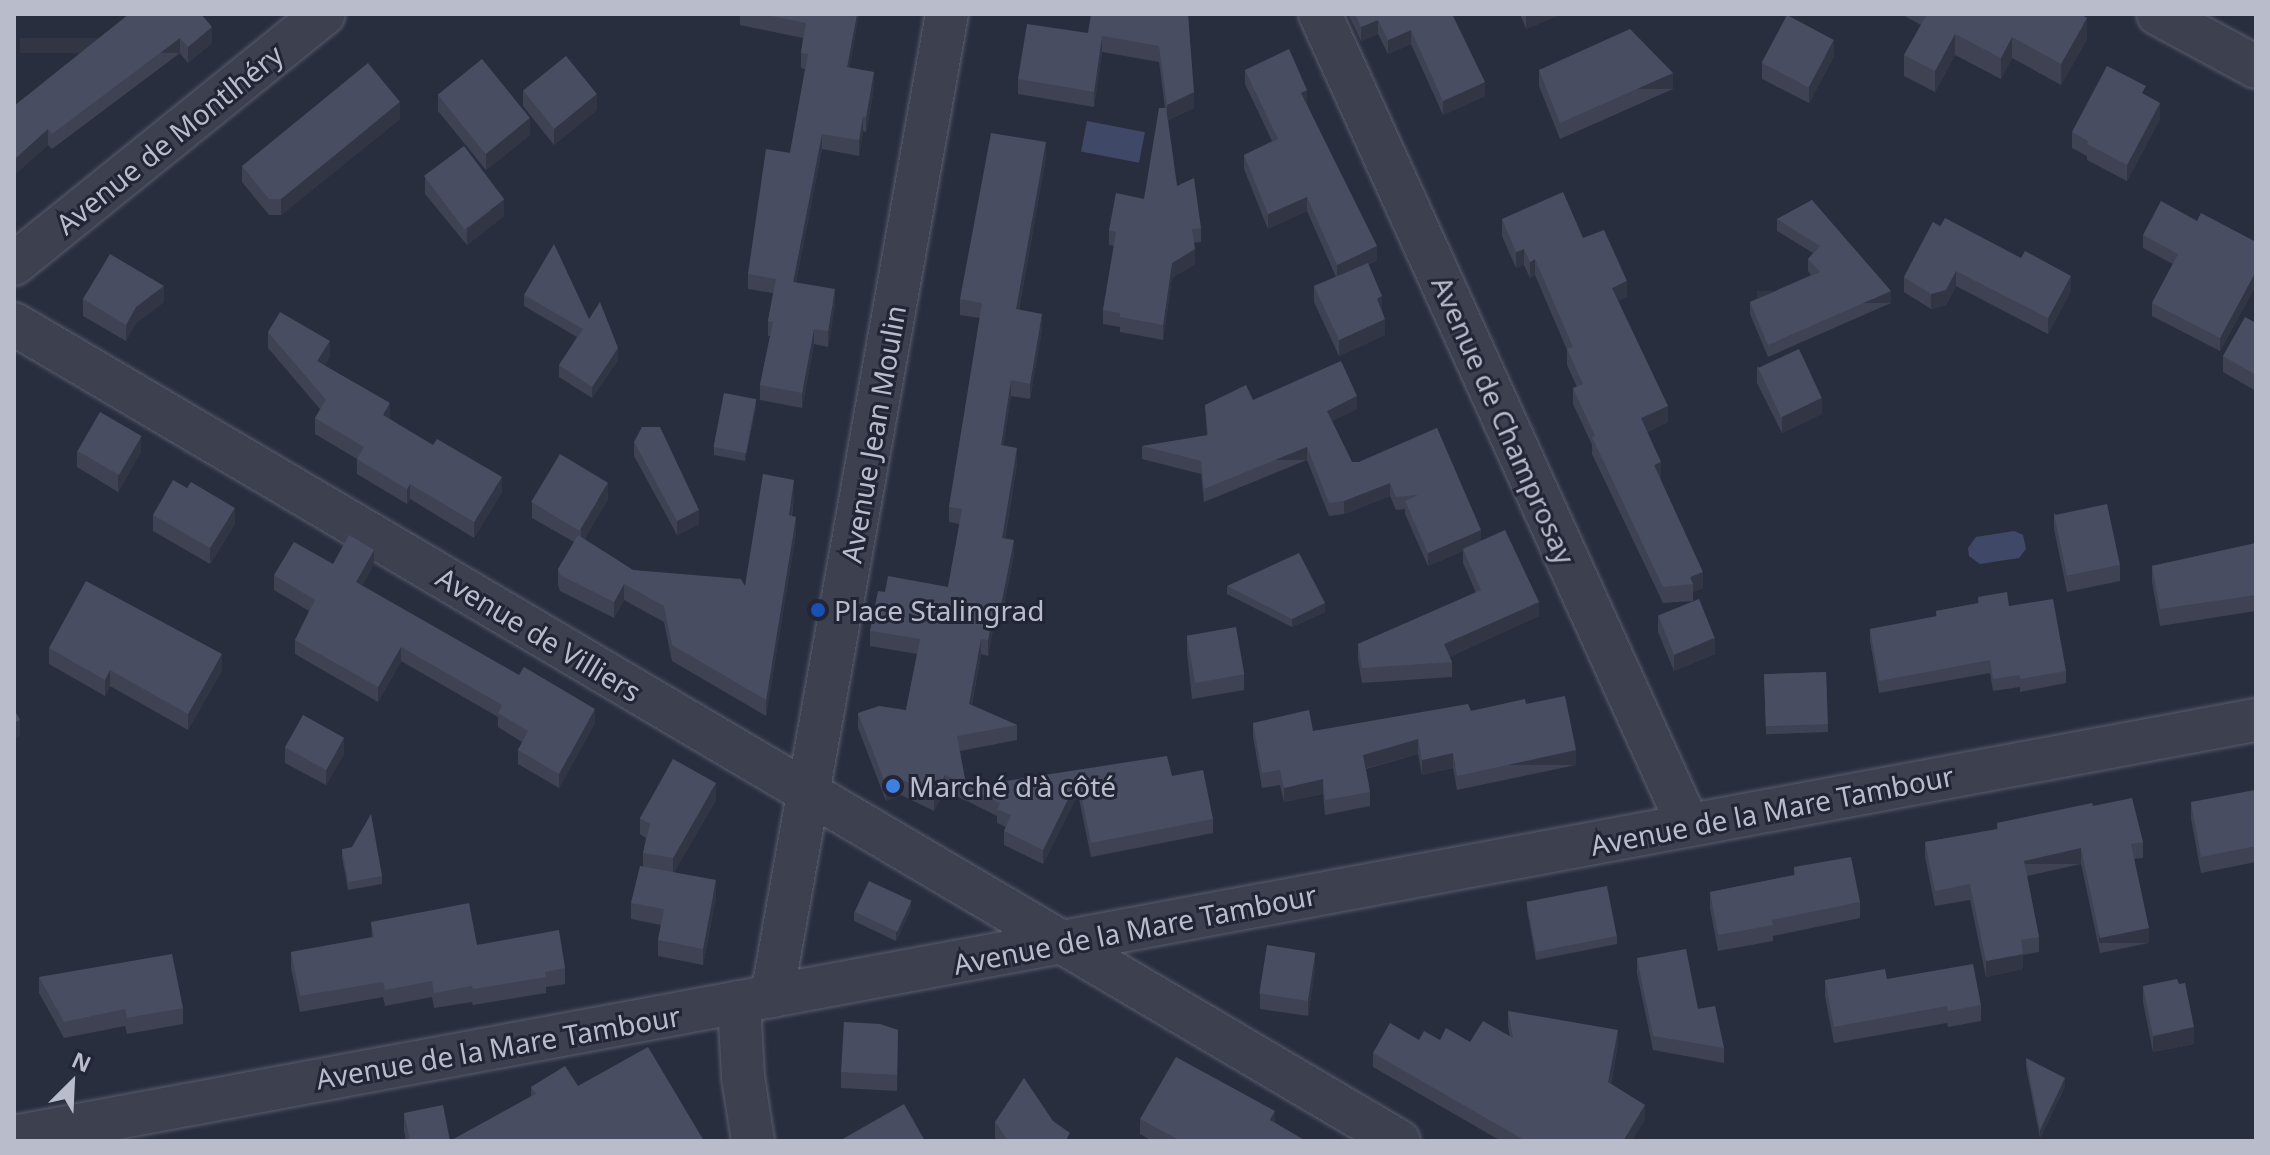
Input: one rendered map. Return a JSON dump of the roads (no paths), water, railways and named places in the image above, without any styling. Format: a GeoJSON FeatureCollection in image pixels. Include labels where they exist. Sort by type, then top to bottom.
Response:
{"type":"FeatureCollection","features":[{"type":"Feature","properties":{"kind":"street","name":"Avenue de Montlhéry"},"geometry":{"type":"LineString","coordinates":[[14,264],[324,14]]}},
{"type":"Feature","properties":{"kind":"street","name":"Avenue Jean Moulin"},"geometry":{"type":"LineString","coordinates":[[753,1141],[743,1077],[756,999],[810,794],[947,14]]}},
{"type":"Feature","properties":{"kind":"street","name":"Avenue de Champrosay"},"geometry":{"type":"LineString","coordinates":[[1320,14],[1688,825]]}},
{"type":"Feature","properties":{"kind":"street"},"geometry":{"type":"LineString","coordinates":[[2158,14],[2256,67]]}},
{"type":"Feature","properties":{"kind":"street","name":"Avenue de Villiers"},"geometry":{"type":"LineString","coordinates":[[14,324],[1399,1141]]}},
{"type":"Feature","properties":{"kind":"street","name":"Avenue de la Mare Tambour"},"geometry":{"type":"LineString","coordinates":[[14,1137],[2256,720]]}},
{"type":"Feature","properties":{"kind":"water"},"geometry":{"type":"Polygon","coordinates":[[[1087,121],[1145,132],[1139,163],[1081,151],[1087,121]]]}},
{"type":"Feature","properties":{"kind":"water"},"geometry":{"type":"Polygon","coordinates":[[[2014,531],[2023,535],[2026,549],[2019,558],[1980,564],[1969,556],[1968,548],[1976,537],[2014,531]]]}},
{"type":"Feature","properties":{"kind":"place","name":"Place Stalingrad"},"geometry":{"type":"Point","coordinates":[818,610]}},
{"type":"Feature","properties":{"kind":"place","name":"Marché d'à côté"},"geometry":{"type":"Point","coordinates":[893,786]}}]}
